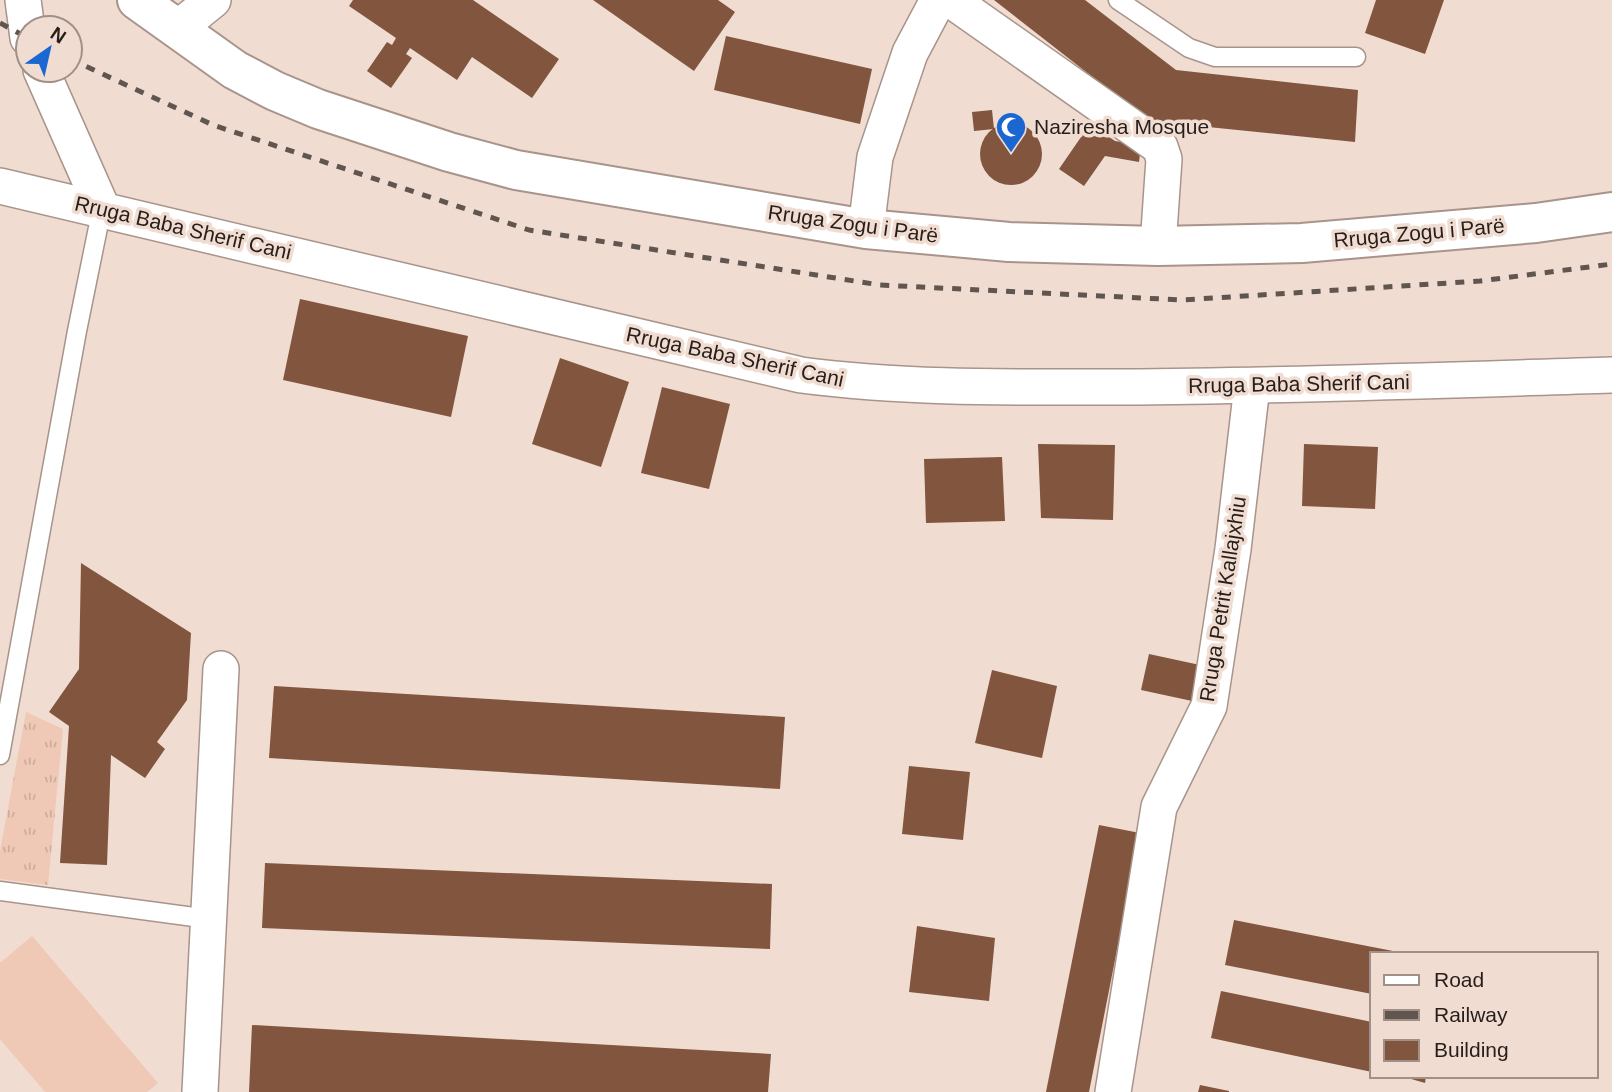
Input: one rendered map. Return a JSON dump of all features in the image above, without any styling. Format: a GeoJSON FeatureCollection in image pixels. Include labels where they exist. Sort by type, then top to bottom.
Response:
{"type":"FeatureCollection","features":[{"type":"Feature","properties":{"kind":"main road","name":"Rruga Zogu i Parë"},"geometry":{"type":"LineString","coordinates":[[137,0],[235,70],[275,91],[318,109],[449,152],[516,170],[866,229],[1009,242],[1158,246],[1302,243],[1536,223],[1612,212]]}},
{"type":"Feature","properties":{"kind":"street"},"geometry":{"type":"LineString","coordinates":[[177,29],[213,0]]}},
{"type":"Feature","properties":{"kind":"street"},"geometry":{"type":"LineString","coordinates":[[866,229],[875,157],[910,53],[938,0]]}},
{"type":"Feature","properties":{"kind":"street"},"geometry":{"type":"LineString","coordinates":[[951,0],[1160,147],[1164,159],[1158,246]]}},
{"type":"Feature","properties":{"kind":"street"},"geometry":{"type":"LineString","coordinates":[[47,84],[102,208]]}},
{"type":"Feature","properties":{"kind":"street","name":"Rruga Baba Sherif Cani"},"geometry":{"type":"LineString","coordinates":[[0,186],[802,375],[875,385],[982,388],[1252,386],[1612,375]]}},
{"type":"Feature","properties":{"kind":"street","name":"Rruga Petrit Kallajxhiu"},"geometry":{"type":"LineString","coordinates":[[1113,1092],[1159,807],[1209,706],[1233,549],[1252,386]]}},
{"type":"Feature","properties":{"kind":"street"},"geometry":{"type":"LineString","coordinates":[[200,1092],[221,669]]}},
{"type":"Feature","properties":{"kind":"lane"},"geometry":{"type":"LineString","coordinates":[[1118,0],[1189,48],[1215,57],[1356,57]]}},
{"type":"Feature","properties":{"kind":"lane"},"geometry":{"type":"LineString","coordinates":[[0,755],[76,331],[102,208]]}},
{"type":"Feature","properties":{"kind":"lane"},"geometry":{"type":"LineString","coordinates":[[0,891],[209,919]]}},
{"type":"Feature","properties":{"kind":"green space"},"geometry":{"type":"Polygon","coordinates":[[[26,712],[63,729],[48,885],[0,879],[0,851],[26,712]]]}},
{"type":"Feature","properties":{"kind":"green space"},"geometry":{"type":"Polygon","coordinates":[[[32,936],[158,1083],[147,1092],[45,1092],[0,1039],[0,963],[32,936]]]}},
{"type":"Feature","properties":{"kind":"building"},"geometry":{"type":"Polygon","coordinates":[[[353,0],[473,0],[559,59],[532,98],[472,57],[457,80],[410,48],[406,54],[412,58],[391,88],[367,71],[387,42],[392,45],[396,38],[349,6],[353,0]]]}},
{"type":"Feature","properties":{"kind":"building"},"geometry":{"type":"Polygon","coordinates":[[[593,0],[718,0],[735,12],[694,71],[593,0]]]}},
{"type":"Feature","properties":{"kind":"building"},"geometry":{"type":"Polygon","coordinates":[[[994,0],[1085,0],[1176,70],[1358,90],[1355,142],[1149,121],[994,0]]]}},
{"type":"Feature","properties":{"kind":"building"},"geometry":{"type":"Polygon","coordinates":[[[1376,0],[1444,0],[1425,54],[1365,33],[1376,0]]]}},
{"type":"Feature","properties":{"kind":"building"},"geometry":{"type":"Polygon","coordinates":[[[726,36],[872,69],[860,124],[714,90],[726,36]]]}},
{"type":"Feature","properties":{"kind":"building"},"geometry":{"type":"Polygon","coordinates":[[[992,110],[994,129],[974,131],[972,112],[992,110]]]}},
{"type":"Feature","properties":{"kind":"building","name":"Naziresha Mosque"},"geometry":{"type":"Polygon","coordinates":[[[1005,123],[1017,123],[1033,132],[1040,142],[1040,166],[1033,176],[1017,185],[1005,185],[994,180],[985,171],[980,160],[980,148],[985,137],[994,128],[1005,123]]]}},
{"type":"Feature","properties":{"kind":"building"},"geometry":{"type":"Polygon","coordinates":[[[1090,124],[1115,141],[1141,145],[1139,162],[1105,156],[1084,186],[1059,169],[1090,124]]]}},
{"type":"Feature","properties":{"kind":"building"},"geometry":{"type":"Polygon","coordinates":[[[300,299],[468,336],[451,417],[283,380],[300,299]]]}},
{"type":"Feature","properties":{"kind":"building"},"geometry":{"type":"Polygon","coordinates":[[[560,358],[629,382],[601,467],[532,444],[560,358]]]}},
{"type":"Feature","properties":{"kind":"building"},"geometry":{"type":"Polygon","coordinates":[[[662,387],[730,404],[709,489],[641,473],[662,387]]]}},
{"type":"Feature","properties":{"kind":"building"},"geometry":{"type":"Polygon","coordinates":[[[1038,444],[1115,445],[1113,520],[1041,518],[1038,444]]]}},
{"type":"Feature","properties":{"kind":"building"},"geometry":{"type":"Polygon","coordinates":[[[1304,444],[1378,447],[1375,509],[1302,506],[1304,444]]]}},
{"type":"Feature","properties":{"kind":"building"},"geometry":{"type":"Polygon","coordinates":[[[1002,457],[1005,521],[926,523],[924,459],[1002,457]]]}},
{"type":"Feature","properties":{"kind":"building"},"geometry":{"type":"Polygon","coordinates":[[[81,563],[191,633],[187,700],[157,742],[165,749],[145,778],[111,755],[107,865],[60,863],[69,726],[49,712],[79,669],[81,563]]]}},
{"type":"Feature","properties":{"kind":"building"},"geometry":{"type":"Polygon","coordinates":[[[1149,654],[1200,665],[1192,701],[1141,690],[1149,654]]]}},
{"type":"Feature","properties":{"kind":"building"},"geometry":{"type":"Polygon","coordinates":[[[992,670],[1057,686],[1042,758],[975,743],[992,670]]]}},
{"type":"Feature","properties":{"kind":"building"},"geometry":{"type":"Polygon","coordinates":[[[274,686],[785,717],[780,789],[269,758],[274,686]]]}},
{"type":"Feature","properties":{"kind":"building"},"geometry":{"type":"Polygon","coordinates":[[[909,766],[970,772],[963,840],[902,834],[909,766]]]}},
{"type":"Feature","properties":{"kind":"building"},"geometry":{"type":"Polygon","coordinates":[[[1099,825],[1140,833],[1089,1092],[1046,1092],[1099,825]]]}},
{"type":"Feature","properties":{"kind":"building"},"geometry":{"type":"Polygon","coordinates":[[[265,863],[772,884],[770,949],[262,928],[265,863]]]}},
{"type":"Feature","properties":{"kind":"building"},"geometry":{"type":"Polygon","coordinates":[[[1234,920],[1398,952],[1370,952],[1370,994],[1225,965],[1234,920]]]}},
{"type":"Feature","properties":{"kind":"building"},"geometry":{"type":"Polygon","coordinates":[[[917,926],[995,938],[989,1001],[909,992],[917,926]]]}},
{"type":"Feature","properties":{"kind":"building"},"geometry":{"type":"Polygon","coordinates":[[[1221,991],[1370,1022],[1370,1072],[1211,1038],[1221,991]]]}},
{"type":"Feature","properties":{"kind":"building"},"geometry":{"type":"Polygon","coordinates":[[[252,1025],[771,1054],[768,1092],[249,1092],[252,1025]]]}},
{"type":"Feature","properties":{"kind":"building"},"geometry":{"type":"Polygon","coordinates":[[[1408,1078],[1426,1078],[1425,1083],[1408,1078]]]}},
{"type":"Feature","properties":{"kind":"building"},"geometry":{"type":"Polygon","coordinates":[[[1200,1085],[1229,1091],[1229,1092],[1198,1092],[1200,1085]]]}},
{"type":"Feature","properties":{"kind":"railway"},"geometry":{"type":"LineString","coordinates":[[0,23],[14,30]]}},
{"type":"Feature","properties":{"kind":"railway"},"geometry":{"type":"LineString","coordinates":[[84,65],[213,125],[529,230],[880,285],[1182,300],[1480,281],[1612,264]]}},
{"type":"Feature","properties":{"kind":"place","name":"Naziresha Mosque"},"geometry":{"type":"Point","coordinates":[1011,154]}}]}
